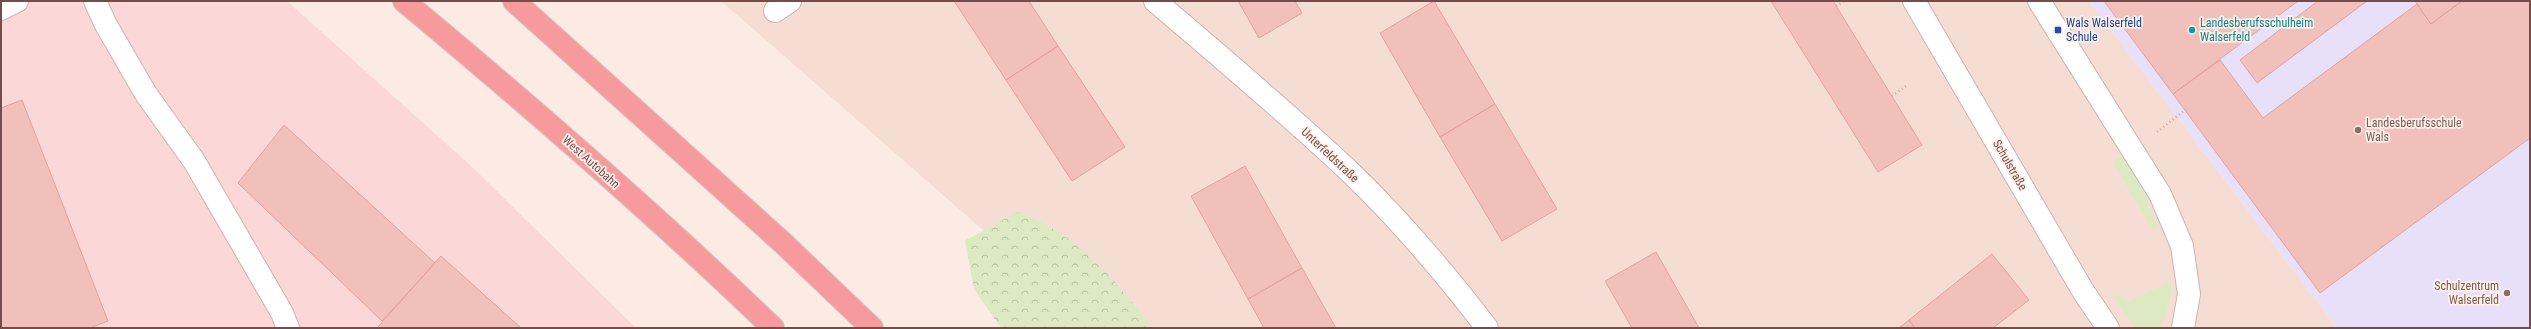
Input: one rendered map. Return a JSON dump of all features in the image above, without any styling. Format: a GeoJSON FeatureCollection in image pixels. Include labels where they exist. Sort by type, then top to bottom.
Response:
{"type":"FeatureCollection","features":[{"type":"Feature","properties":{"kind":"highway","name":"West Autobahn"},"geometry":{"type":"LineString","coordinates":[[404,1],[484,68],[724,281],[773,328]]}},
{"type":"Feature","properties":{"kind":"highway"},"geometry":{"type":"LineString","coordinates":[[514,1],[783,242],[872,328]]}},
{"type":"Feature","properties":{"kind":"street"},"geometry":{"type":"LineString","coordinates":[[1,9],[17,1]]}},
{"type":"Feature","properties":{"kind":"street"},"geometry":{"type":"LineString","coordinates":[[95,1],[106,25],[146,94],[194,161],[282,313],[288,328]]}},
{"type":"Feature","properties":{"kind":"street","name":"Unterfeldstraße"},"geometry":{"type":"LineString","coordinates":[[1155,1],[1244,76],[1349,172],[1445,274],[1487,328]]}},
{"type":"Feature","properties":{"kind":"street","name":"Schulstraße"},"geometry":{"type":"LineString","coordinates":[[1914,1],[2083,291],[2108,328]]}},
{"type":"Feature","properties":{"kind":"street"},"geometry":{"type":"LineString","coordinates":[[2038,1],[2160,194],[2182,246],[2189,294],[2183,328]]}},
{"type":"Feature","properties":{"kind":"path"},"geometry":{"type":"LineString","coordinates":[[1836,6],[1844,1]]}},
{"type":"Feature","properties":{"kind":"path"},"geometry":{"type":"LineString","coordinates":[[1892,96],[1906,86]]}},
{"type":"Feature","properties":{"kind":"path"},"geometry":{"type":"LineString","coordinates":[[2154,134],[2185,110]]}},
{"type":"Feature","properties":{"kind":"shaded area"},"geometry":{"type":"Polygon","coordinates":[[[1,1],[287,1],[469,164],[636,328],[1,328],[1,1]]]}},
{"type":"Feature","properties":{"kind":"shaded area"},"geometry":{"type":"Polygon","coordinates":[[[721,1],[2089,1],[2337,328],[1095,328],[721,1]]]}},
{"type":"Feature","properties":{"kind":"shaded area","name":"Landesberufsschule Wals"},"geometry":{"type":"Polygon","coordinates":[[[2089,1],[2530,1],[2530,328],[2337,328],[2089,1]]]}},
{"type":"Feature","properties":{"kind":"green space"},"geometry":{"type":"Polygon","coordinates":[[[2127,153],[2144,189],[2157,227],[2153,228],[2149,224],[2115,166],[2114,160],[2127,153]]]}},
{"type":"Feature","properties":{"kind":"green space"},"geometry":{"type":"Polygon","coordinates":[[[1017,212],[1038,220],[1076,244],[1125,293],[1153,328],[1001,328],[974,289],[965,241],[1017,212]]]}},
{"type":"Feature","properties":{"kind":"green space"},"geometry":{"type":"Polygon","coordinates":[[[2171,282],[2168,306],[2159,328],[2136,328],[2112,296],[2118,295],[2128,301],[2171,282]]]}},
{"type":"Feature","properties":{"kind":"building"},"geometry":{"type":"Polygon","coordinates":[[[954,1],[1029,1],[1058,46],[1006,80],[954,1]]]}},
{"type":"Feature","properties":{"kind":"building"},"geometry":{"type":"Polygon","coordinates":[[[1238,1],[1295,1],[1302,13],[1259,38],[1238,1]]]}},
{"type":"Feature","properties":{"kind":"building"},"geometry":{"type":"Polygon","coordinates":[[[1434,1],[1495,104],[1440,137],[1380,33],[1434,1]]]}},
{"type":"Feature","properties":{"kind":"building"},"geometry":{"type":"Polygon","coordinates":[[[1771,1],[1833,1],[1922,145],[1878,172],[1771,1]]]}},
{"type":"Feature","properties":{"kind":"building","name":"Landesberufsschulheim Walserfeld"},"geometry":{"type":"Polygon","coordinates":[[[2104,1],[2298,1],[2173,94],[2104,1]]]}},
{"type":"Feature","properties":{"kind":"building"},"geometry":{"type":"Polygon","coordinates":[[[2318,1],[2367,1],[2257,83],[2240,60],[2318,1]]]}},
{"type":"Feature","properties":{"kind":"building"},"geometry":{"type":"Polygon","coordinates":[[[2415,1],[2462,1],[2431,24],[2415,1]]]}},
{"type":"Feature","properties":{"kind":"building","name":"Landesberufsschule Wals"},"geometry":{"type":"Polygon","coordinates":[[[2462,1],[2530,1],[2530,138],[2320,293],[2173,94],[2220,60],[2263,118],[2417,4],[2431,24],[2462,1]]]}},
{"type":"Feature","properties":{"kind":"building"},"geometry":{"type":"Polygon","coordinates":[[[1058,46],[1125,147],[1072,181],[1006,80],[1058,46]]]}},
{"type":"Feature","properties":{"kind":"building"},"geometry":{"type":"Polygon","coordinates":[[[22,100],[108,321],[90,328],[1,328],[1,108],[22,100]]]}},
{"type":"Feature","properties":{"kind":"building"},"geometry":{"type":"Polygon","coordinates":[[[1495,104],[1557,209],[1502,241],[1440,137],[1495,104]]]}},
{"type":"Feature","properties":{"kind":"building"},"geometry":{"type":"Polygon","coordinates":[[[284,125],[435,263],[382,321],[238,183],[284,125]]]}},
{"type":"Feature","properties":{"kind":"building"},"geometry":{"type":"Polygon","coordinates":[[[1245,166],[1302,268],[1248,299],[1191,196],[1245,166]]]}},
{"type":"Feature","properties":{"kind":"building"},"geometry":{"type":"Polygon","coordinates":[[[1656,252],[1699,328],[1632,328],[1605,281],[1656,252]]]}},
{"type":"Feature","properties":{"kind":"building"},"geometry":{"type":"Polygon","coordinates":[[[1992,254],[2029,300],[1993,328],[1915,328],[1909,320],[1992,254]]]}},
{"type":"Feature","properties":{"kind":"building"},"geometry":{"type":"Polygon","coordinates":[[[441,256],[521,328],[377,328],[441,256]]]}},
{"type":"Feature","properties":{"kind":"building"},"geometry":{"type":"Polygon","coordinates":[[[1302,268],[1336,328],[1264,328],[1248,299],[1302,268]]]}},
{"type":"Feature","properties":{"kind":"building"},"geometry":{"type":"Polygon","coordinates":[[[1909,320],[1915,328],[1899,328],[1909,320]]]}},
{"type":"Feature","properties":{"kind":"place","name":"Wals Walserfeld Schule"},"geometry":{"type":"Point","coordinates":[2058,30]}},
{"type":"Feature","properties":{"kind":"place","name":"Landesberufsschulheim Walserfeld"},"geometry":{"type":"Point","coordinates":[2192,30]}},
{"type":"Feature","properties":{"kind":"place","name":"Landesberufsschule Wals"},"geometry":{"type":"Point","coordinates":[2358,130]}},
{"type":"Feature","properties":{"kind":"place","name":"Schulzentrum Walserfeld"},"geometry":{"type":"Point","coordinates":[2507,293]}}]}
